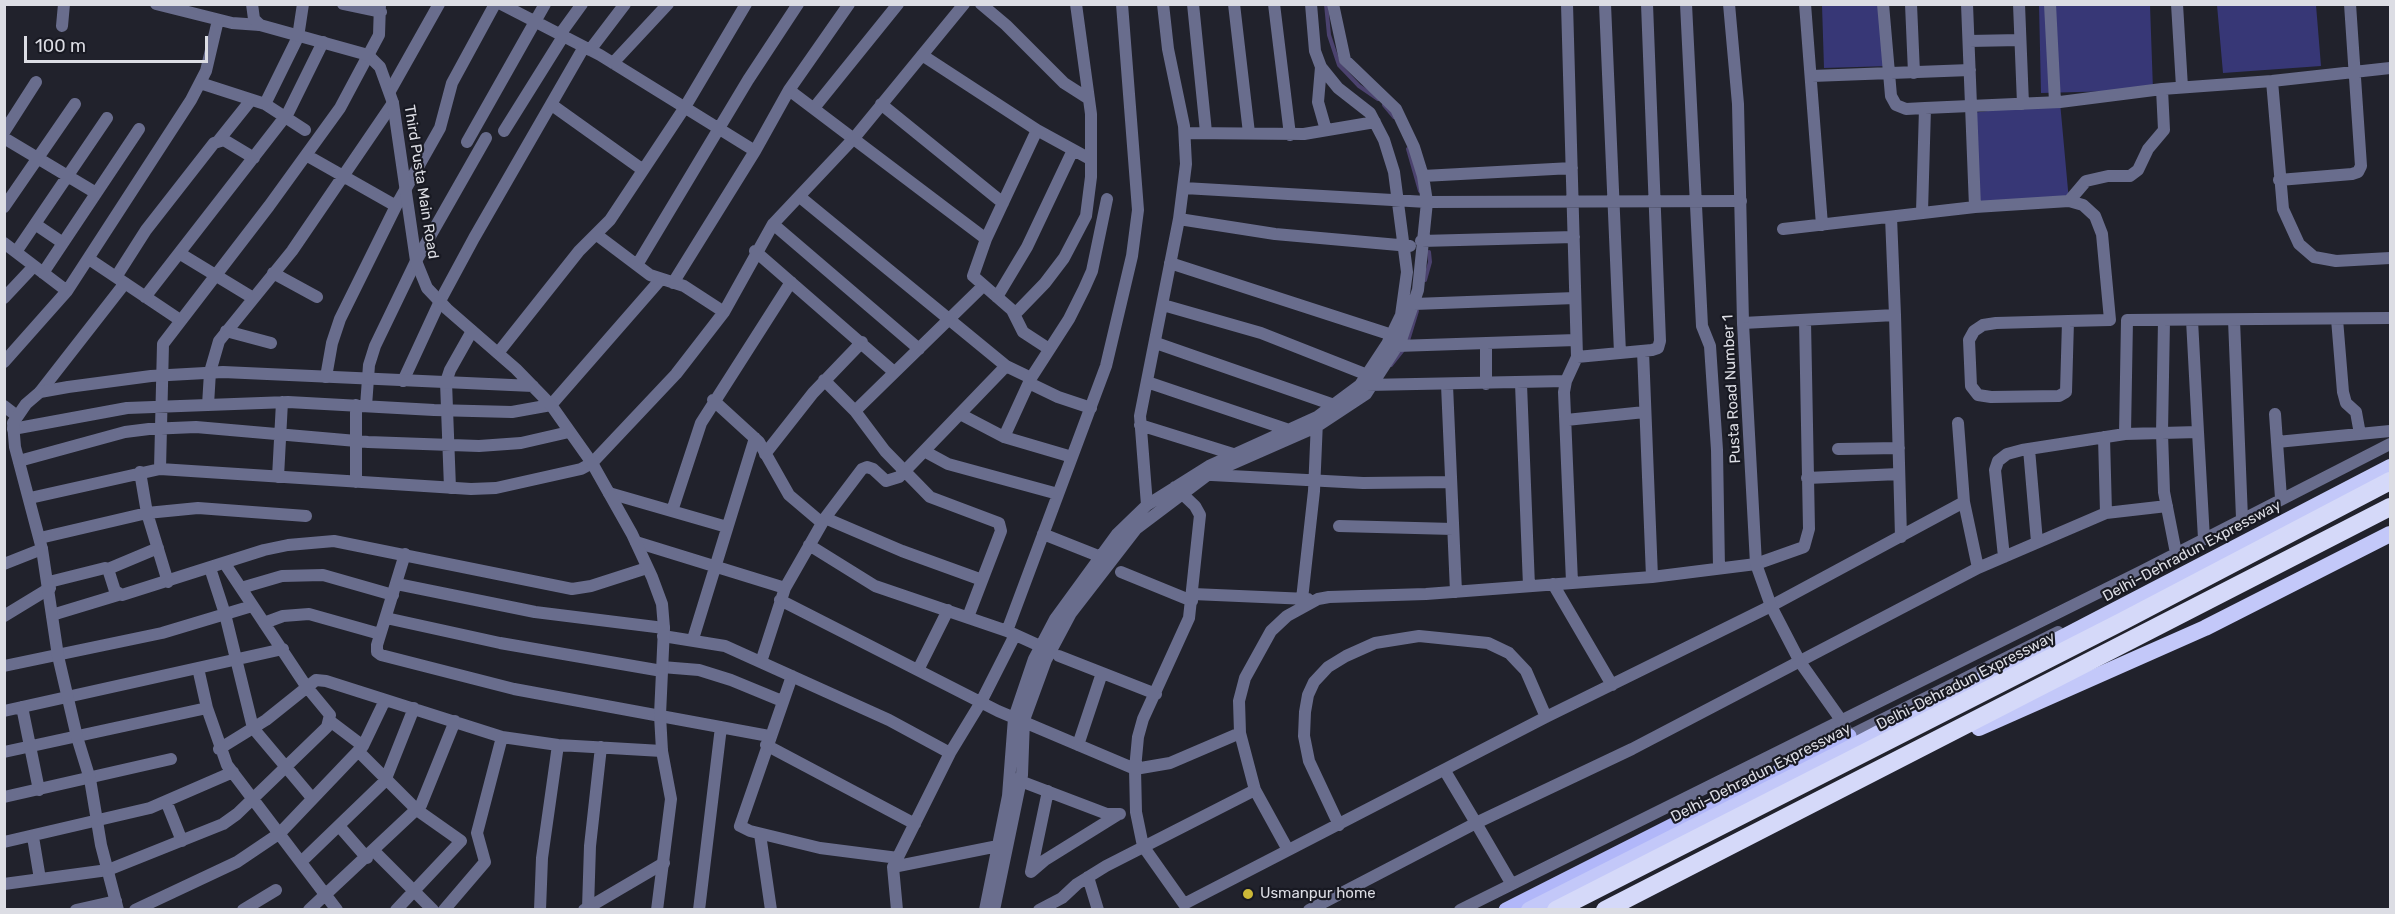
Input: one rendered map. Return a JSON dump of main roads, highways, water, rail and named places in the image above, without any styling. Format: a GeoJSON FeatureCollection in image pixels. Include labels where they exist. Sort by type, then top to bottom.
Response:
{"type":"FeatureCollection","features":[{"type":"Feature","properties":{"kind":"highway","name":"Delhi–Dehradun Expressway"},"geometry":{"type":"LineString","coordinates":[[1529,909],[1852,741],[2087,626],[2391,467]]}},
{"type":"Feature","properties":{"kind":"highway","name":"Delhi-Dehradun Expressway"},"geometry":{"type":"LineString","coordinates":[[1556,909],[2092,637],[2391,482]]}},
{"type":"Feature","properties":{"kind":"highway"},"geometry":{"type":"LineString","coordinates":[[1605,909],[2128,644],[2391,507]]}},
{"type":"Feature","properties":{"kind":"highway"},"geometry":{"type":"LineString","coordinates":[[1620,909],[1995,719],[2205,628],[2391,534]]}},
{"type":"Feature","properties":{"kind":"main road"},"geometry":{"type":"LineString","coordinates":[[1506,909],[1852,741]]}},
{"type":"Feature","properties":{"kind":"waterway"},"geometry":{"type":"LineString","coordinates":[[1326,4],[1329,35],[1339,65],[1359,86],[1378,99]]}},
{"type":"Feature","properties":{"kind":"waterway"},"geometry":{"type":"LineString","coordinates":[[1384,105],[1394,117]]}},
{"type":"Feature","properties":{"kind":"waterway"},"geometry":{"type":"LineString","coordinates":[[1408,149],[1420,191]]}},
{"type":"Feature","properties":{"kind":"waterway"},"geometry":{"type":"LineString","coordinates":[[1425,280],[1430,262],[1429,252]]}},
{"type":"Feature","properties":{"kind":"waterway"},"geometry":{"type":"LineString","coordinates":[[1407,344],[1417,311]]}},
{"type":"Feature","properties":{"kind":"waterway"},"geometry":{"type":"LineString","coordinates":[[1391,365],[1403,350]]}},
{"type":"Feature","properties":{"kind":"place","name":"Usmanpur home"},"geometry":{"type":"Point","coordinates":[1248,894]}}]}
